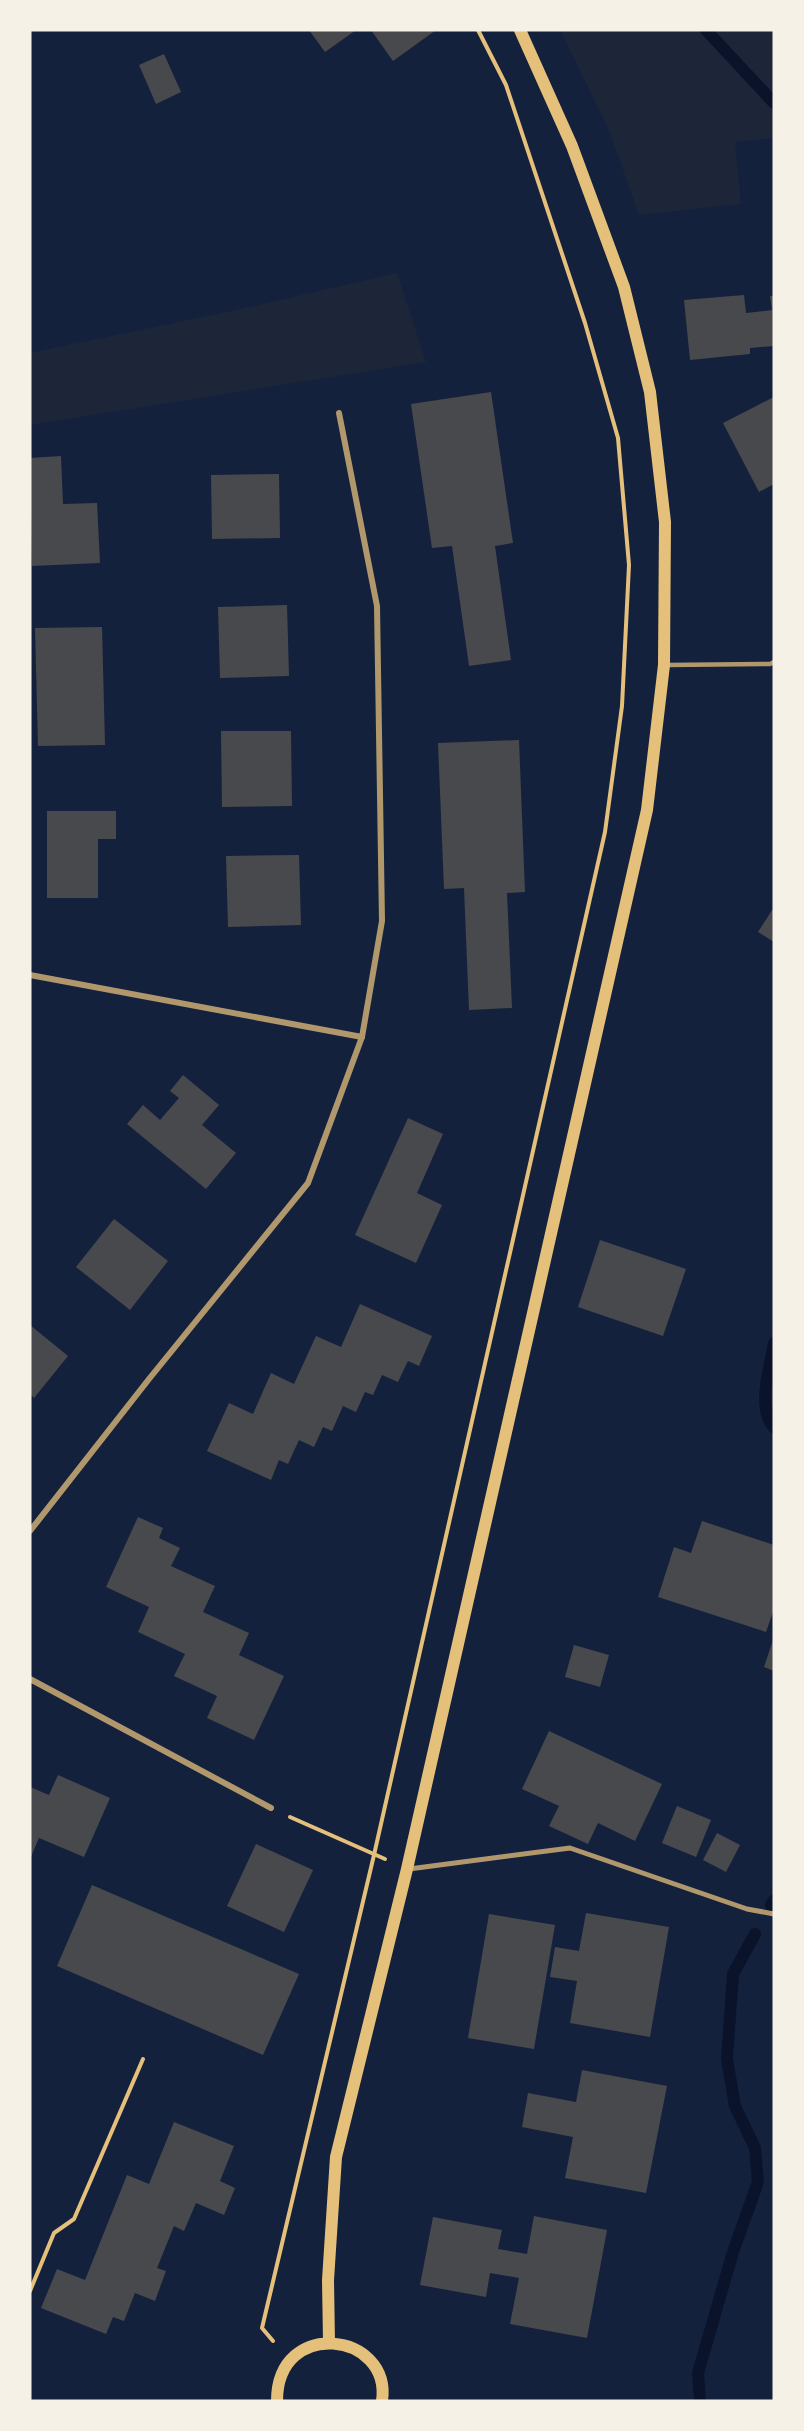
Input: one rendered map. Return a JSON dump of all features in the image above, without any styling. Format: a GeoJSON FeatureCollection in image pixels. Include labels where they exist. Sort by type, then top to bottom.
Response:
{"type":"FeatureCollection","features":[{"type":"Feature","properties":{"kind":"main road"},"geometry":{"type":"LineString","coordinates":[[328,2342],[328,2269],[336,2157],[407,1869],[647,810],[664,665],[665,522],[650,392],[624,287],[572,146],[520,30]]}},
{"type":"Feature","properties":{"kind":"main road"},"geometry":{"type":"LineString","coordinates":[[277,2401],[277,2387],[281,2373],[290,2359],[301,2350],[314,2344],[328,2342],[345,2344],[361,2353],[372,2365],[380,2380],[382,2401]]}},
{"type":"Feature","properties":{"kind":"street"},"geometry":{"type":"LineString","coordinates":[[30,1531],[149,1379],[308,1183],[362,1037],[382,921],[377,606],[339,413]]}},
{"type":"Feature","properties":{"kind":"street"},"geometry":{"type":"LineString","coordinates":[[30,975],[362,1037]]}},
{"type":"Feature","properties":{"kind":"street"},"geometry":{"type":"LineString","coordinates":[[30,1679],[271,1808]]}},
{"type":"Feature","properties":{"kind":"street"},"geometry":{"type":"LineString","coordinates":[[407,1869],[570,1848],[747,1909],[774,1914]]}},
{"type":"Feature","properties":{"kind":"lane"},"geometry":{"type":"LineString","coordinates":[[664,665],[770,664],[774,662]]}},
{"type":"Feature","properties":{"kind":"path"},"geometry":{"type":"LineString","coordinates":[[290,2359],[262,2328],[374,1855],[605,832],[622,706],[629,565],[618,438],[585,323],[506,85],[478,30]]}},
{"type":"Feature","properties":{"kind":"path"},"geometry":{"type":"LineString","coordinates":[[271,1808],[407,1869]]}},
{"type":"Feature","properties":{"kind":"path"},"geometry":{"type":"LineString","coordinates":[[30,2291],[54,2233],[74,2219],[143,2059]]}},
{"type":"Feature","properties":{"kind":"shaded area"},"geometry":{"type":"Polygon","coordinates":[[[560,30],[774,30],[774,138],[735,142],[741,204],[639,215],[609,130],[560,30]]]}},
{"type":"Feature","properties":{"kind":"shaded area"},"geometry":{"type":"Polygon","coordinates":[[[397,273],[426,362],[30,425],[30,353],[241,309],[397,273]]]}},
{"type":"Feature","properties":{"kind":"building"},"geometry":{"type":"Polygon","coordinates":[[[309,30],[356,30],[325,52],[309,30]]]}},
{"type":"Feature","properties":{"kind":"building"},"geometry":{"type":"Polygon","coordinates":[[[371,30],[436,30],[393,61],[371,30]]]}},
{"type":"Feature","properties":{"kind":"building"},"geometry":{"type":"Polygon","coordinates":[[[164,54],[181,92],[156,104],[139,65],[164,54]]]}},
{"type":"Feature","properties":{"kind":"building"},"geometry":{"type":"Polygon","coordinates":[[[744,295],[746,313],[772,310],[770,296],[774,296],[774,346],[750,348],[750,354],[690,360],[684,300],[744,295]]]}},
{"type":"Feature","properties":{"kind":"building"},"geometry":{"type":"Polygon","coordinates":[[[491,392],[513,543],[495,546],[511,660],[469,666],[452,546],[432,548],[411,404],[491,392]]]}},
{"type":"Feature","properties":{"kind":"building"},"geometry":{"type":"Polygon","coordinates":[[[774,397],[774,484],[759,492],[723,423],[774,397]]]}},
{"type":"Feature","properties":{"kind":"building"},"geometry":{"type":"Polygon","coordinates":[[[61,456],[63,504],[97,503],[100,563],[32,566],[30,458],[61,456]]]}},
{"type":"Feature","properties":{"kind":"building"},"geometry":{"type":"Polygon","coordinates":[[[279,474],[280,538],[212,539],[211,475],[279,474]]]}},
{"type":"Feature","properties":{"kind":"building"},"geometry":{"type":"Polygon","coordinates":[[[287,605],[289,676],[220,678],[218,607],[287,605]]]}},
{"type":"Feature","properties":{"kind":"building"},"geometry":{"type":"Polygon","coordinates":[[[102,627],[105,745],[38,746],[35,628],[102,627]]]}},
{"type":"Feature","properties":{"kind":"building"},"geometry":{"type":"Polygon","coordinates":[[[221,731],[291,731],[292,806],[222,807],[221,731]]]}},
{"type":"Feature","properties":{"kind":"building"},"geometry":{"type":"Polygon","coordinates":[[[519,740],[525,892],[507,893],[512,1008],[469,1010],[464,888],[444,889],[438,743],[519,740]]]}},
{"type":"Feature","properties":{"kind":"building"},"geometry":{"type":"Polygon","coordinates":[[[47,811],[116,811],[116,839],[98,839],[98,898],[47,898],[47,811]]]}},
{"type":"Feature","properties":{"kind":"building"},"geometry":{"type":"Polygon","coordinates":[[[299,855],[301,925],[228,927],[226,856],[299,855]]]}},
{"type":"Feature","properties":{"kind":"building"},"geometry":{"type":"Polygon","coordinates":[[[774,907],[774,942],[758,932],[774,907]]]}},
{"type":"Feature","properties":{"kind":"building"},"geometry":{"type":"Polygon","coordinates":[[[183,1075],[219,1105],[202,1125],[236,1153],[206,1189],[127,1124],[143,1105],[160,1120],[179,1098],[170,1091],[183,1075]]]}},
{"type":"Feature","properties":{"kind":"building"},"geometry":{"type":"Polygon","coordinates":[[[408,1118],[443,1134],[417,1193],[442,1205],[416,1263],[355,1235],[408,1118]]]}},
{"type":"Feature","properties":{"kind":"building"},"geometry":{"type":"Polygon","coordinates":[[[114,1219],[168,1261],[130,1310],[76,1267],[114,1219]]]}},
{"type":"Feature","properties":{"kind":"building"},"geometry":{"type":"Polygon","coordinates":[[[600,1240],[686,1269],[663,1336],[578,1307],[600,1240]]]}},
{"type":"Feature","properties":{"kind":"building"},"geometry":{"type":"Polygon","coordinates":[[[360,1304],[432,1336],[419,1366],[408,1361],[398,1382],[382,1375],[373,1395],[365,1392],[356,1412],[343,1406],[332,1431],[323,1427],[314,1447],[299,1440],[288,1464],[279,1460],[271,1480],[207,1451],[229,1403],[253,1414],[271,1373],[294,1384],[316,1336],[341,1347],[360,1304]]]}},
{"type":"Feature","properties":{"kind":"building"},"geometry":{"type":"Polygon","coordinates":[[[30,1325],[68,1356],[34,1398],[30,1394],[30,1325]]]}},
{"type":"Feature","properties":{"kind":"building"},"geometry":{"type":"Polygon","coordinates":[[[138,1517],[163,1528],[159,1538],[180,1548],[171,1566],[215,1586],[203,1612],[249,1633],[239,1655],[284,1676],[254,1740],[207,1718],[217,1696],[174,1676],[185,1654],[138,1632],[149,1607],[106,1587],[138,1517]]]}},
{"type":"Feature","properties":{"kind":"building"},"geometry":{"type":"Polygon","coordinates":[[[702,1521],[774,1545],[774,1609],[766,1632],[658,1597],[674,1547],[691,1553],[702,1521]]]}},
{"type":"Feature","properties":{"kind":"building"},"geometry":{"type":"Polygon","coordinates":[[[774,1637],[774,1671],[764,1667],[774,1637]]]}},
{"type":"Feature","properties":{"kind":"building"},"geometry":{"type":"Polygon","coordinates":[[[574,1645],[609,1655],[600,1687],[565,1677],[574,1645]]]}},
{"type":"Feature","properties":{"kind":"building"},"geometry":{"type":"Polygon","coordinates":[[[549,1731],[662,1784],[635,1841],[598,1823],[588,1844],[549,1826],[559,1806],[522,1789],[549,1731]]]}},
{"type":"Feature","properties":{"kind":"building"},"geometry":{"type":"Polygon","coordinates":[[[58,1775],[110,1798],[84,1857],[39,1838],[30,1859],[30,1787],[49,1795],[58,1775]]]}},
{"type":"Feature","properties":{"kind":"building"},"geometry":{"type":"Polygon","coordinates":[[[677,1806],[711,1820],[696,1857],[662,1843],[677,1806]]]}},
{"type":"Feature","properties":{"kind":"building"},"geometry":{"type":"Polygon","coordinates":[[[717,1833],[740,1845],[726,1872],[703,1860],[717,1833]]]}},
{"type":"Feature","properties":{"kind":"building"},"geometry":{"type":"Polygon","coordinates":[[[256,1844],[313,1870],[284,1932],[227,1906],[256,1844]]]}},
{"type":"Feature","properties":{"kind":"building"},"geometry":{"type":"Polygon","coordinates":[[[92,1885],[299,1974],[263,2055],[57,1966],[92,1885]]]}},
{"type":"Feature","properties":{"kind":"building"},"geometry":{"type":"Polygon","coordinates":[[[586,1913],[669,1927],[650,2037],[570,2023],[577,1981],[550,1977],[555,1947],[579,1951],[586,1913]]]}},
{"type":"Feature","properties":{"kind":"building"},"geometry":{"type":"Polygon","coordinates":[[[489,1914],[555,1925],[534,2049],[468,2038],[489,1914]]]}},
{"type":"Feature","properties":{"kind":"building"},"geometry":{"type":"Polygon","coordinates":[[[582,2070],[667,2086],[646,2193],[565,2178],[573,2137],[522,2127],[528,2093],[576,2102],[582,2070]]]}},
{"type":"Feature","properties":{"kind":"building"},"geometry":{"type":"Polygon","coordinates":[[[174,2122],[234,2146],[220,2181],[235,2188],[224,2215],[196,2203],[184,2231],[174,2226],[157,2268],[166,2271],[155,2301],[135,2293],[124,2321],[113,2317],[106,2334],[41,2308],[57,2269],[85,2280],[127,2175],[149,2184],[174,2122]]]}},
{"type":"Feature","properties":{"kind":"building"},"geometry":{"type":"Polygon","coordinates":[[[534,2216],[607,2230],[587,2338],[510,2324],[519,2278],[490,2273],[486,2297],[420,2285],[433,2217],[502,2230],[498,2249],[527,2254],[534,2216]]]}},
{"type":"Feature","properties":{"kind":"waterway"},"geometry":{"type":"LineString","coordinates":[[706,30],[774,103]]}},
{"type":"Feature","properties":{"kind":"waterway"},"geometry":{"type":"LineString","coordinates":[[774,1343],[765,1398],[766,1409],[774,1428]]}},
{"type":"Feature","properties":{"kind":"waterway"},"geometry":{"type":"LineString","coordinates":[[771,1905],[774,1900]]}},
{"type":"Feature","properties":{"kind":"waterway"},"geometry":{"type":"LineString","coordinates":[[700,2401],[698,2373],[733,2252],[758,2182],[755,2148],[735,2106],[727,2059],[733,1974],[755,1934]]}}]}
